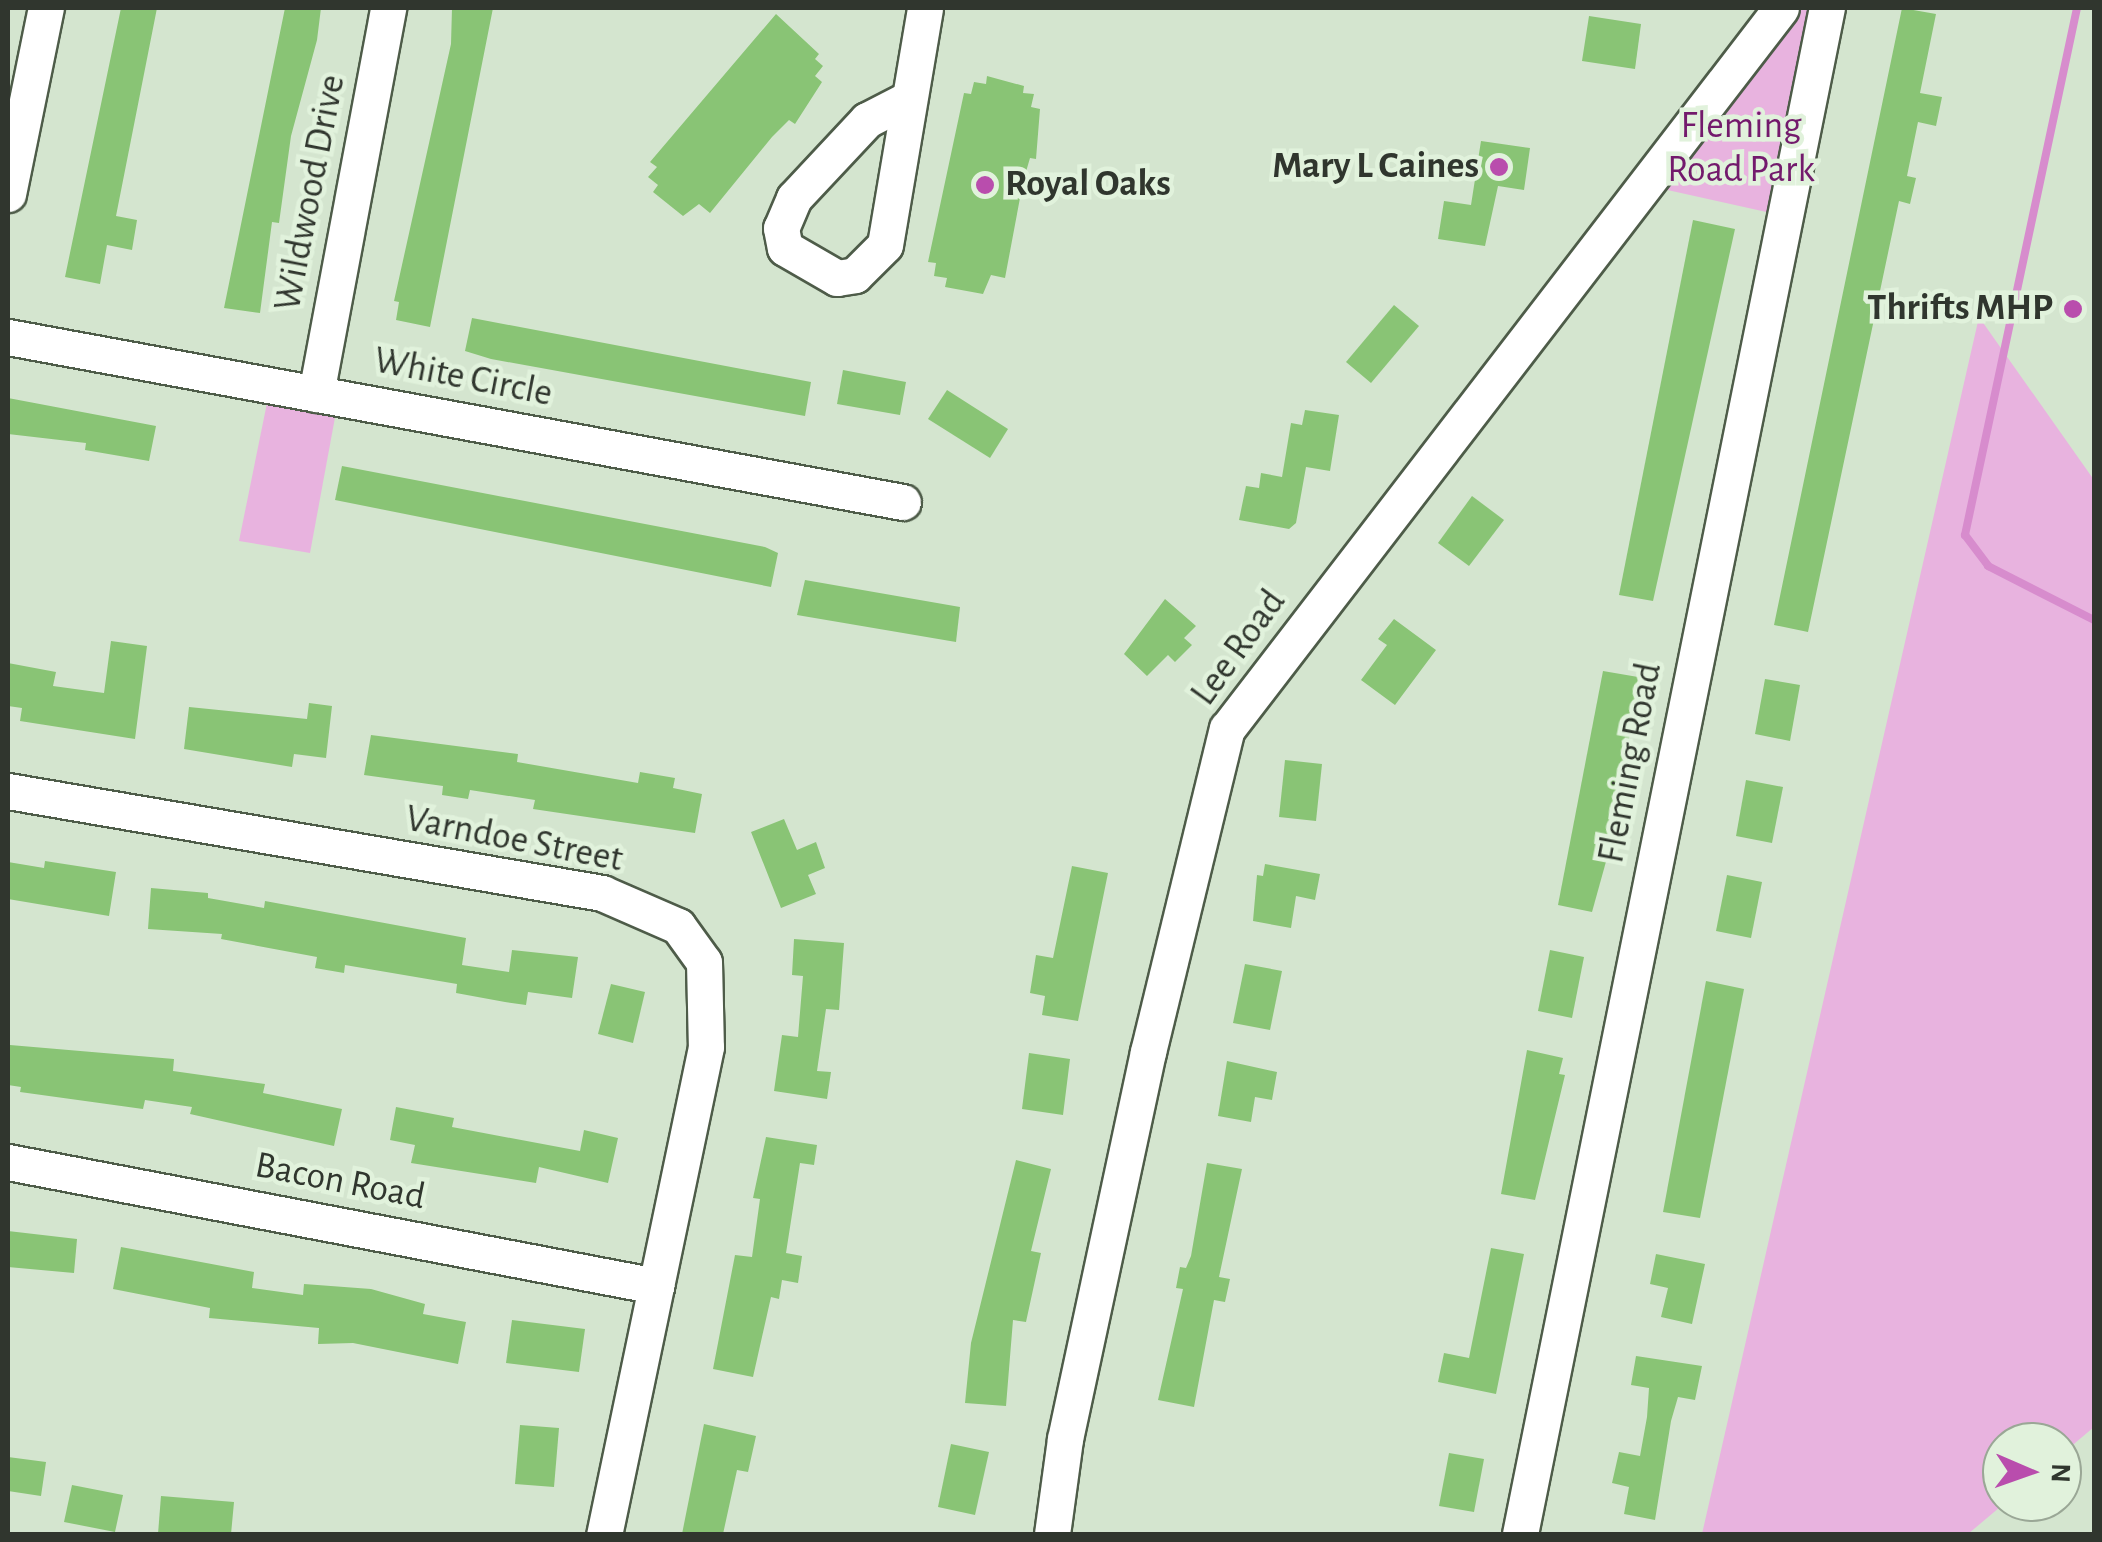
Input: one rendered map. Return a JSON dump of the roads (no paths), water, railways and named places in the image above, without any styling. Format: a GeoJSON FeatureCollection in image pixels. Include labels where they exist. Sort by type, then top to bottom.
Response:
{"type":"FeatureCollection","features":[{"type":"Feature","properties":{"kind":"street"},"geometry":{"type":"LineString","coordinates":[[8,194],[46,8]]}},
{"type":"Feature","properties":{"kind":"street","name":"Wildwood Drive"},"geometry":{"type":"LineString","coordinates":[[316,394],[388,8]]}},
{"type":"Feature","properties":{"kind":"street"},"geometry":{"type":"LineString","coordinates":[[904,100],[866,120],[794,198],[780,228],[784,248],[837,278],[855,275],[885,245],[904,100],[925,8]]}},
{"type":"Feature","properties":{"kind":"street","name":"Lee Road"},"geometry":{"type":"LineString","coordinates":[[1052,1534],[1065,1439],[1144,1072],[1226,729],[1780,8]]}},
{"type":"Feature","properties":{"kind":"street","name":"Fleming Road"},"geometry":{"type":"LineString","coordinates":[[1520,1534],[1827,8]]}},
{"type":"Feature","properties":{"kind":"street","name":"White Circle"},"geometry":{"type":"LineString","coordinates":[[8,337],[903,502]]}},
{"type":"Feature","properties":{"kind":"street","name":"Varndoe Street"},"geometry":{"type":"LineString","coordinates":[[8,791],[602,893],[678,926],[704,962],[706,1047],[604,1534]]}},
{"type":"Feature","properties":{"kind":"street","name":"Bacon Road"},"geometry":{"type":"LineString","coordinates":[[8,1162],[656,1286]]}},
{"type":"Feature","properties":{"kind":"waterway"},"geometry":{"type":"LineString","coordinates":[[2077,8],[1965,535],[1988,566],[2094,620]]}},
{"type":"Feature","properties":{"kind":"place","name":"Mary L Caines"},"geometry":{"type":"Point","coordinates":[1499,167]}},
{"type":"Feature","properties":{"kind":"place","name":"Royal Oaks"},"geometry":{"type":"Point","coordinates":[985,185]}},
{"type":"Feature","properties":{"kind":"place","name":"Thrifts MHP"},"geometry":{"type":"Point","coordinates":[2073,309]}},
{"type":"Feature","properties":{"kind":"park label","name":"Fleming Road Park"},"geometry":{"type":"Point","coordinates":[1741,148]}}]}
